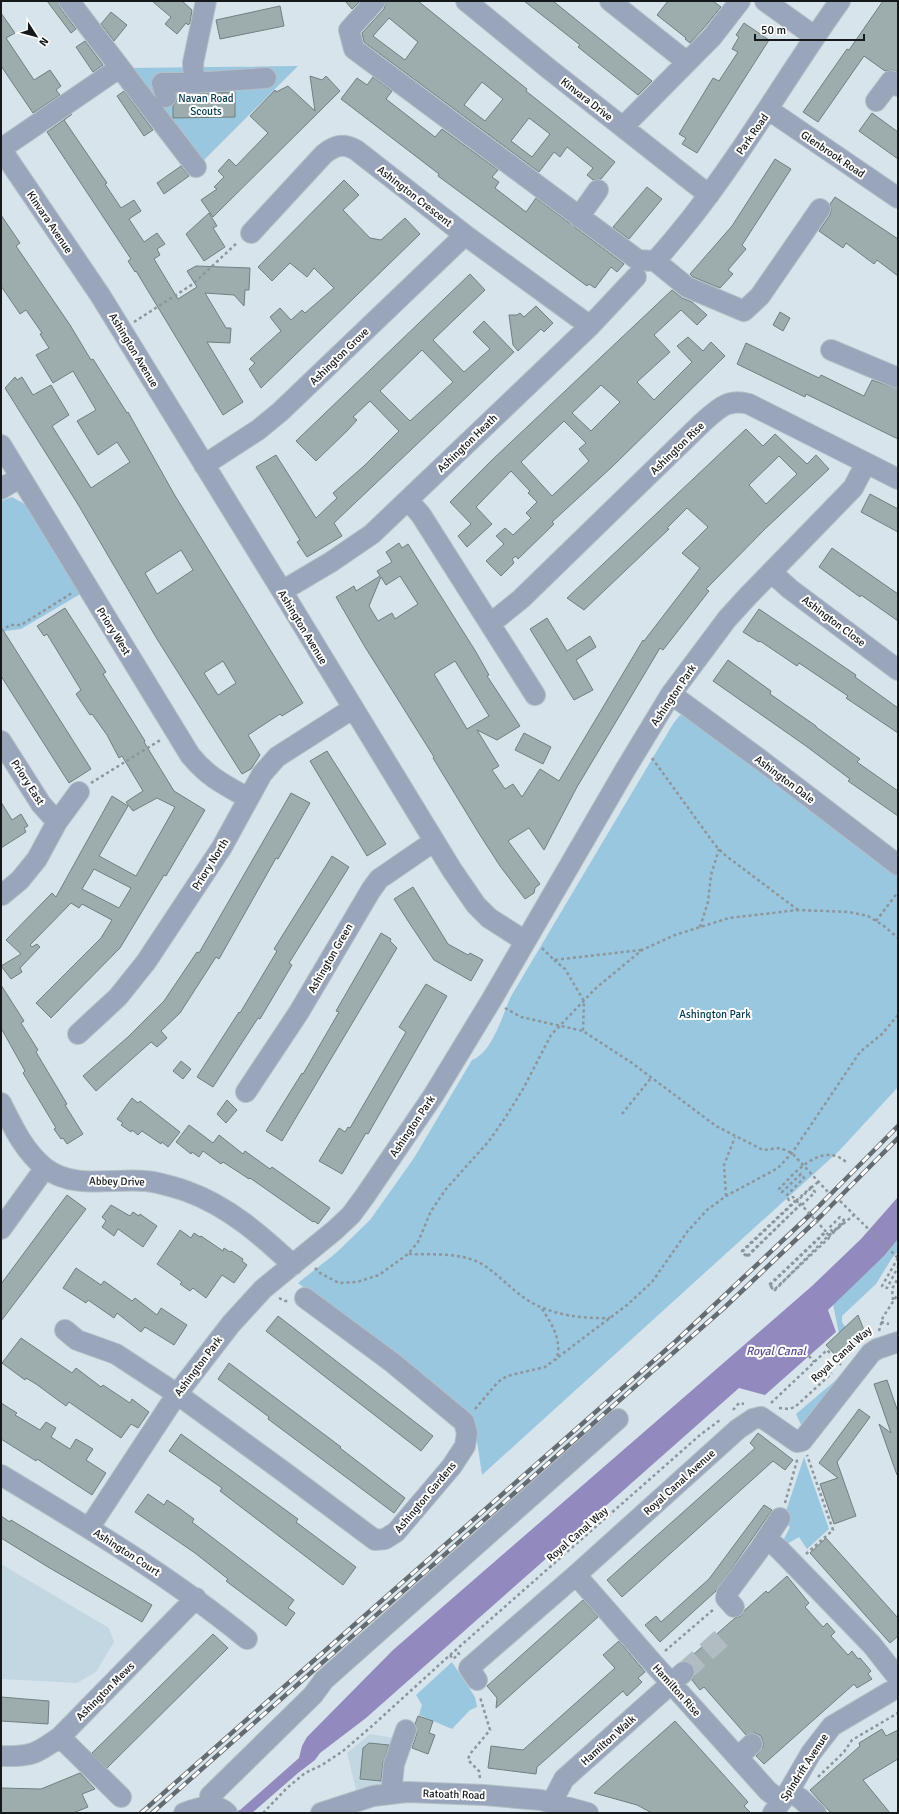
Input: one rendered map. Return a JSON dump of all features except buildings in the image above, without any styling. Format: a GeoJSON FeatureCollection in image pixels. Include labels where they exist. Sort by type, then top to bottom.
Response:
{"type":"FeatureCollection","features":[{"type":"Feature","properties":{"kind":"street"},"geometry":{"type":"LineString","coordinates":[[69,1],[196,167]]}},
{"type":"Feature","properties":{"kind":"street"},"geometry":{"type":"LineString","coordinates":[[194,83],[193,63],[206,1]]}},
{"type":"Feature","properties":{"kind":"street"},"geometry":{"type":"LineString","coordinates":[[376,1],[349,30],[354,49],[638,260],[655,261],[687,287],[744,311],[760,296],[820,209]]}},
{"type":"Feature","properties":{"kind":"street","name":"Kinvara Drive"},"geometry":{"type":"LineString","coordinates":[[466,1],[709,195]]}},
{"type":"Feature","properties":{"kind":"street"},"geometry":{"type":"LineString","coordinates":[[610,1],[687,62]]}},
{"type":"Feature","properties":{"kind":"street"},"geometry":{"type":"LineString","coordinates":[[623,127],[712,37],[740,1]]}},
{"type":"Feature","properties":{"kind":"street"},"geometry":{"type":"LineString","coordinates":[[765,1],[814,36]]}},
{"type":"Feature","properties":{"kind":"street","name":"Park Road"},"geometry":{"type":"LineString","coordinates":[[655,261],[709,195],[769,110],[814,36],[840,1]]}},
{"type":"Feature","properties":{"kind":"street"},"geometry":{"type":"LineString","coordinates":[[1,149],[119,68]]}},
{"type":"Feature","properties":{"kind":"street"},"geometry":{"type":"LineString","coordinates":[[166,97],[162,83],[194,83],[266,78]]}},
{"type":"Feature","properties":{"kind":"street"},"geometry":{"type":"LineString","coordinates":[[876,101],[891,81],[898,86]]}},
{"type":"Feature","properties":{"kind":"street","name":"Glenbrook Road"},"geometry":{"type":"LineString","coordinates":[[769,110],[898,198]]}},
{"type":"Feature","properties":{"kind":"street","name":"Ashington Crescent"},"geometry":{"type":"LineString","coordinates":[[251,233],[324,154],[332,147],[339,145],[348,146],[356,150],[465,235],[590,326]]}},
{"type":"Feature","properties":{"kind":"street","name":"Kinvara Avenue"},"geometry":{"type":"LineString","coordinates":[[1,149],[100,295]]}},
{"type":"Feature","properties":{"kind":"street"},"geometry":{"type":"LineString","coordinates":[[579,217],[598,190]]}},
{"type":"Feature","properties":{"kind":"street","name":"Ashington Grove"},"geometry":{"type":"LineString","coordinates":[[204,466],[258,430],[280,412],[465,235]]}},
{"type":"Feature","properties":{"kind":"street","name":"Ashington Heath"},"geometry":{"type":"LineString","coordinates":[[282,591],[351,550],[372,534],[590,326],[636,277]]}},
{"type":"Feature","properties":{"kind":"street","name":"Ashington Avenue"},"geometry":{"type":"LineString","coordinates":[[100,295],[282,591],[433,842],[476,905],[489,918],[532,943]]}},
{"type":"Feature","properties":{"kind":"street"},"geometry":{"type":"LineString","coordinates":[[831,350],[895,371]]}},
{"type":"Feature","properties":{"kind":"street","name":"Ashington Rise"},"geometry":{"type":"LineString","coordinates":[[490,624],[521,599],[702,423],[728,403],[737,400],[749,404],[898,479]]}},
{"type":"Feature","properties":{"kind":"street","name":"Priory West"},"geometry":{"type":"LineString","coordinates":[[1,444],[86,585],[200,768],[211,777],[248,798]]}},
{"type":"Feature","properties":{"kind":"street","name":"Ashington Park"},"geometry":{"type":"LineString","coordinates":[[90,1528],[177,1394],[231,1324],[263,1289],[340,1225],[365,1196],[433,1096],[492,999],[532,943],[625,770],[671,694],[727,619],[852,488],[866,463]]}},
{"type":"Feature","properties":{"kind":"street"},"geometry":{"type":"LineString","coordinates":[[1,489],[20,477]]}},
{"type":"Feature","properties":{"kind":"street"},"geometry":{"type":"LineString","coordinates":[[408,500],[421,515],[535,695]]}},
{"type":"Feature","properties":{"kind":"street","name":"Ashington Close"},"geometry":{"type":"LineString","coordinates":[[771,572],[790,589],[898,670]]}},
{"type":"Feature","properties":{"kind":"street","name":"Ashington Dale"},"geometry":{"type":"LineString","coordinates":[[671,694],[762,761],[898,865]]}},
{"type":"Feature","properties":{"kind":"street","name":"Priory North"},"geometry":{"type":"LineString","coordinates":[[78,1034],[118,997],[146,962],[222,847],[262,774],[276,756],[352,709]]}},
{"type":"Feature","properties":{"kind":"street","name":"Priory East"},"geometry":{"type":"LineString","coordinates":[[1,741],[41,804],[56,822]]}},
{"type":"Feature","properties":{"kind":"street"},"geometry":{"type":"LineString","coordinates":[[2,895],[20,880],[37,859],[56,822],[79,792]]}},
{"type":"Feature","properties":{"kind":"street","name":"Ashington Green"},"geometry":{"type":"LineString","coordinates":[[246,1092],[299,1012],[355,915],[375,884],[391,869],[433,842]]}},
{"type":"Feature","properties":{"kind":"street","name":"Abbey Drive"},"geometry":{"type":"LineString","coordinates":[[1,1103],[18,1136],[45,1168],[54,1173],[68,1178],[94,1182],[146,1181],[187,1191],[226,1210],[266,1240],[298,1260]]}},
{"type":"Feature","properties":{"kind":"street"},"geometry":{"type":"LineString","coordinates":[[1,1228],[45,1168]]}},
{"type":"Feature","properties":{"kind":"street"},"geometry":{"type":"LineString","coordinates":[[305,1298],[393,1363],[464,1422]]}},
{"type":"Feature","properties":{"kind":"street"},"geometry":{"type":"LineString","coordinates":[[65,1330],[77,1340],[116,1354],[177,1394]]}},
{"type":"Feature","properties":{"kind":"street"},"geometry":{"type":"LineString","coordinates":[[800,1441],[871,1353],[877,1349],[898,1342]]}},
{"type":"Feature","properties":{"kind":"street","name":"Ashington Gardens"},"geometry":{"type":"LineString","coordinates":[[177,1394],[375,1540],[385,1539],[396,1532],[452,1466],[465,1446],[467,1433],[464,1422]]}},
{"type":"Feature","properties":{"kind":"street","name":"Royal Canal Avenue"},"geometry":{"type":"LineString","coordinates":[[477,1680],[469,1668],[576,1575],[738,1429],[757,1418],[765,1419],[800,1441]]}},
{"type":"Feature","properties":{"kind":"street"},"geometry":{"type":"LineString","coordinates":[[220,1810],[210,1796],[313,1694],[324,1680],[618,1420]]}},
{"type":"Feature","properties":{"kind":"street","name":"Ashington Court"},"geometry":{"type":"LineString","coordinates":[[1,1476],[90,1528],[196,1598],[247,1639]]}},
{"type":"Feature","properties":{"kind":"street"},"geometry":{"type":"LineString","coordinates":[[730,1602],[729,1588],[767,1539],[780,1518]]}},
{"type":"Feature","properties":{"kind":"street"},"geometry":{"type":"LineString","coordinates":[[767,1539],[872,1645],[898,1678]]}},
{"type":"Feature","properties":{"kind":"street","name":"Hamilton Rise"},"geometry":{"type":"LineString","coordinates":[[576,1575],[652,1662],[678,1678],[738,1758],[768,1790],[786,1801],[816,1813]]}},
{"type":"Feature","properties":{"kind":"street","name":"Ashington Mews"},"geometry":{"type":"LineString","coordinates":[[1,1756],[23,1757],[38,1752],[60,1737],[196,1598]]}},
{"type":"Feature","properties":{"kind":"street","name":"Hamilton Walk"},"geometry":{"type":"LineString","coordinates":[[552,1802],[564,1779],[678,1678]]}},
{"type":"Feature","properties":{"kind":"street","name":"Spindrift Avenue"},"geometry":{"type":"LineString","coordinates":[[786,1801],[811,1753],[832,1726],[898,1687]]}},
{"type":"Feature","properties":{"kind":"street"},"geometry":{"type":"LineString","coordinates":[[391,1794],[394,1764],[406,1730]]}},
{"type":"Feature","properties":{"kind":"street"},"geometry":{"type":"LineString","coordinates":[[60,1737],[121,1797]]}},
{"type":"Feature","properties":{"kind":"street"},"geometry":{"type":"LineString","coordinates":[[738,1758],[752,1744]]}},
{"type":"Feature","properties":{"kind":"street","name":"Ratoath Road"},"geometry":{"type":"LineString","coordinates":[[321,1813],[373,1796],[408,1792],[477,1794],[541,1800],[588,1813]]}},
{"type":"Feature","properties":{"kind":"street"},"geometry":{"type":"LineString","coordinates":[[184,1813],[192,1809],[220,1810]]}},
{"type":"Feature","properties":{"kind":"path"},"geometry":{"type":"LineString","coordinates":[[121,330],[193,284],[241,239],[251,233]]}},
{"type":"Feature","properties":{"kind":"path"},"geometry":{"type":"LineString","coordinates":[[1,631],[10,626],[21,625],[86,585]]}},
{"type":"Feature","properties":{"kind":"path"},"geometry":{"type":"LineString","coordinates":[[79,792],[176,730]]}},
{"type":"Feature","properties":{"kind":"path"},"geometry":{"type":"LineString","coordinates":[[651,756],[708,838],[719,849],[798,910]]}},
{"type":"Feature","properties":{"kind":"path"},"geometry":{"type":"LineString","coordinates":[[700,927],[708,902],[711,875],[719,849]]}},
{"type":"Feature","properties":{"kind":"path"},"geometry":{"type":"LineString","coordinates":[[876,921],[898,892]]}},
{"type":"Feature","properties":{"kind":"path"},"geometry":{"type":"LineString","coordinates":[[298,1260],[338,1283],[345,1283],[358,1282],[379,1274],[408,1254],[418,1242],[431,1211],[446,1189],[489,1141],[505,1118],[523,1090],[551,1035],[610,975],[642,950],[675,935],[729,918],[798,910],[849,912],[868,916],[898,938]]}},
{"type":"Feature","properties":{"kind":"path"},"geometry":{"type":"LineString","coordinates":[[532,943],[565,969],[584,1001],[583,1031]]}},
{"type":"Feature","properties":{"kind":"path"},"geometry":{"type":"LineString","coordinates":[[554,960],[642,950]]}},
{"type":"Feature","properties":{"kind":"path"},"geometry":{"type":"LineString","coordinates":[[492,999],[521,1017],[583,1031],[632,1063],[716,1126],[763,1150],[780,1148],[792,1153],[828,1192]]}},
{"type":"Feature","properties":{"kind":"path"},"geometry":{"type":"LineString","coordinates":[[464,1422],[498,1382],[507,1376],[545,1367],[627,1305],[652,1282],[687,1232],[706,1210],[726,1196],[778,1168],[792,1153],[860,1052],[882,1034],[898,1015]]}},
{"type":"Feature","properties":{"kind":"path"},"geometry":{"type":"LineString","coordinates":[[622,1114],[652,1078]]}},
{"type":"Feature","properties":{"kind":"path"},"geometry":{"type":"LineString","coordinates":[[726,1196],[724,1165],[735,1137]]}},
{"type":"Feature","properties":{"kind":"path"},"geometry":{"type":"LineString","coordinates":[[801,1204],[747,1257],[742,1252],[747,1247],[753,1242],[796,1201],[800,1205],[747,1256],[742,1251],[796,1200],[793,1197],[789,1200],[786,1196],[804,1178],[801,1174],[782,1192],[779,1188],[804,1165],[828,1154],[835,1155],[846,1162]]}},
{"type":"Feature","properties":{"kind":"path"},"geometry":{"type":"LineString","coordinates":[[818,1182],[811,1188],[807,1192],[802,1197],[797,1202],[801,1206],[815,1192],[811,1187],[797,1200],[801,1204],[826,1231],[830,1236],[845,1221],[840,1217],[829,1228],[833,1232],[844,1222]]}},
{"type":"Feature","properties":{"kind":"path"},"geometry":{"type":"LineString","coordinates":[[840,1201],[898,1258],[882,1286],[887,1288],[898,1267]]}},
{"type":"Feature","properties":{"kind":"path"},"geometry":{"type":"LineString","coordinates":[[826,1231],[769,1285],[774,1290],[780,1285],[830,1236],[826,1232],[770,1285],[775,1290],[780,1285],[801,1264],[827,1237],[844,1222],[854,1215]]}},
{"type":"Feature","properties":{"kind":"path"},"geometry":{"type":"LineString","coordinates":[[408,1254],[445,1255],[471,1260],[481,1264],[524,1298],[542,1308],[568,1316],[611,1318]]}},
{"type":"Feature","properties":{"kind":"path"},"geometry":{"type":"LineString","coordinates":[[894,1301],[892,1289],[898,1278]]}},
{"type":"Feature","properties":{"kind":"path"},"geometry":{"type":"LineString","coordinates":[[263,1289],[285,1301],[305,1298]]}},
{"type":"Feature","properties":{"kind":"path","name":"Royal Canal Way"},"geometry":{"type":"LineString","coordinates":[[876,1334],[882,1317],[898,1294]]}},
{"type":"Feature","properties":{"kind":"path"},"geometry":{"type":"LineString","coordinates":[[542,1308],[557,1337],[558,1354],[556,1360]]}},
{"type":"Feature","properties":{"kind":"path"},"geometry":{"type":"LineString","coordinates":[[881,1322],[889,1324]]}},
{"type":"Feature","properties":{"kind":"path"},"geometry":{"type":"LineString","coordinates":[[766,1407],[827,1350],[841,1365]]}},
{"type":"Feature","properties":{"kind":"path"},"geometry":{"type":"LineString","coordinates":[[809,1356],[814,1362]]}},
{"type":"Feature","properties":{"kind":"path","name":"Royal Canal Way"},"geometry":{"type":"LineString","coordinates":[[774,1408],[789,1409],[795,1407],[846,1361]]}},
{"type":"Feature","properties":{"kind":"path"},"geometry":{"type":"LineString","coordinates":[[731,1412],[739,1403],[743,1403],[747,1406]]}},
{"type":"Feature","properties":{"kind":"path","name":"Royal Canal Way"},"geometry":{"type":"LineString","coordinates":[[263,1813],[287,1788],[305,1773],[322,1765],[343,1751],[700,1435],[726,1416]]}},
{"type":"Feature","properties":{"kind":"path"},"geometry":{"type":"LineString","coordinates":[[780,1518],[798,1461],[800,1441]]}},
{"type":"Feature","properties":{"kind":"path"},"geometry":{"type":"LineString","coordinates":[[794,1565],[833,1530],[800,1441]]}},
{"type":"Feature","properties":{"kind":"path"},"geometry":{"type":"LineString","coordinates":[[652,1662],[730,1602]]}},
{"type":"Feature","properties":{"kind":"path"},"geometry":{"type":"LineString","coordinates":[[450,1655],[453,1659],[459,1654],[456,1650]]}},
{"type":"Feature","properties":{"kind":"path"},"geometry":{"type":"LineString","coordinates":[[477,1680],[490,1730],[468,1758],[479,1771],[480,1777],[477,1794]]}},
{"type":"Feature","properties":{"kind":"path"},"geometry":{"type":"LineString","coordinates":[[817,1778],[844,1752],[852,1740],[898,1713]]}},
{"type":"Feature","properties":{"kind":"shaded area"},"geometry":{"type":"Polygon","coordinates":[[[1,1564],[109,1628],[114,1642],[96,1672],[77,1683],[1,1679],[1,1564]]]}},
{"type":"Feature","properties":{"kind":"shaded area"},"geometry":{"type":"Polygon","coordinates":[[[370,1734],[406,1740],[393,1785],[356,1790],[347,1753],[370,1734]]]}},
{"type":"Feature","properties":{"kind":"green space","name":"Navan Road Scouts"},"geometry":{"type":"Polygon","coordinates":[[[298,66],[201,163],[128,68],[298,66]]]}},
{"type":"Feature","properties":{"kind":"green space"},"geometry":{"type":"Polygon","coordinates":[[[12,497],[30,507],[82,593],[21,629],[6,631],[1,634],[1,501],[12,497]]]}},
{"type":"Feature","properties":{"kind":"green space","name":"Ashington Park"},"geometry":{"type":"Polygon","coordinates":[[[680,715],[688,717],[898,872],[898,1087],[839,1151],[482,1475],[474,1421],[451,1400],[298,1283],[336,1253],[370,1220],[414,1158],[472,1060],[479,1056],[491,1042],[510,998],[673,724],[680,715]]]}},
{"type":"Feature","properties":{"kind":"green space"},"geometry":{"type":"Polygon","coordinates":[[[898,1239],[898,1252],[892,1258],[876,1284],[842,1316],[842,1322],[846,1328],[839,1334],[833,1304],[884,1256],[898,1239]]]}},
{"type":"Feature","properties":{"kind":"green space"},"geometry":{"type":"Polygon","coordinates":[[[856,1363],[804,1431],[796,1414],[856,1363]]]}},
{"type":"Feature","properties":{"kind":"green space"},"geometry":{"type":"Polygon","coordinates":[[[804,1457],[829,1529],[807,1549],[799,1537],[787,1544],[783,1541],[790,1527],[783,1520],[804,1457]]]}},
{"type":"Feature","properties":{"kind":"green space"},"geometry":{"type":"Polygon","coordinates":[[[452,1662],[475,1697],[477,1707],[470,1710],[452,1729],[419,1715],[422,1705],[416,1695],[452,1662]]]}},
{"type":"Feature","properties":{"kind":"water","name":"Royal Canal"},"geometry":{"type":"Polygon","coordinates":[[[898,1197],[898,1239],[884,1256],[828,1310],[836,1332],[765,1395],[739,1388],[366,1718],[320,1753],[315,1760],[252,1813],[229,1813],[240,1810],[299,1758],[302,1746],[307,1737],[393,1650],[812,1286],[861,1239],[898,1197]]]}},
{"type":"Feature","properties":{"kind":"tunnel"},"geometry":{"type":"LineString","coordinates":[[684,1672],[724,1636]]}},
{"type":"Feature","properties":{"kind":"railway"},"geometry":{"type":"LineString","coordinates":[[141,1813],[676,1341],[815,1210],[898,1126]]}},
{"type":"Feature","properties":{"kind":"railway"},"geometry":{"type":"LineString","coordinates":[[152,1813],[724,1308],[822,1215],[898,1138]]}}]}
